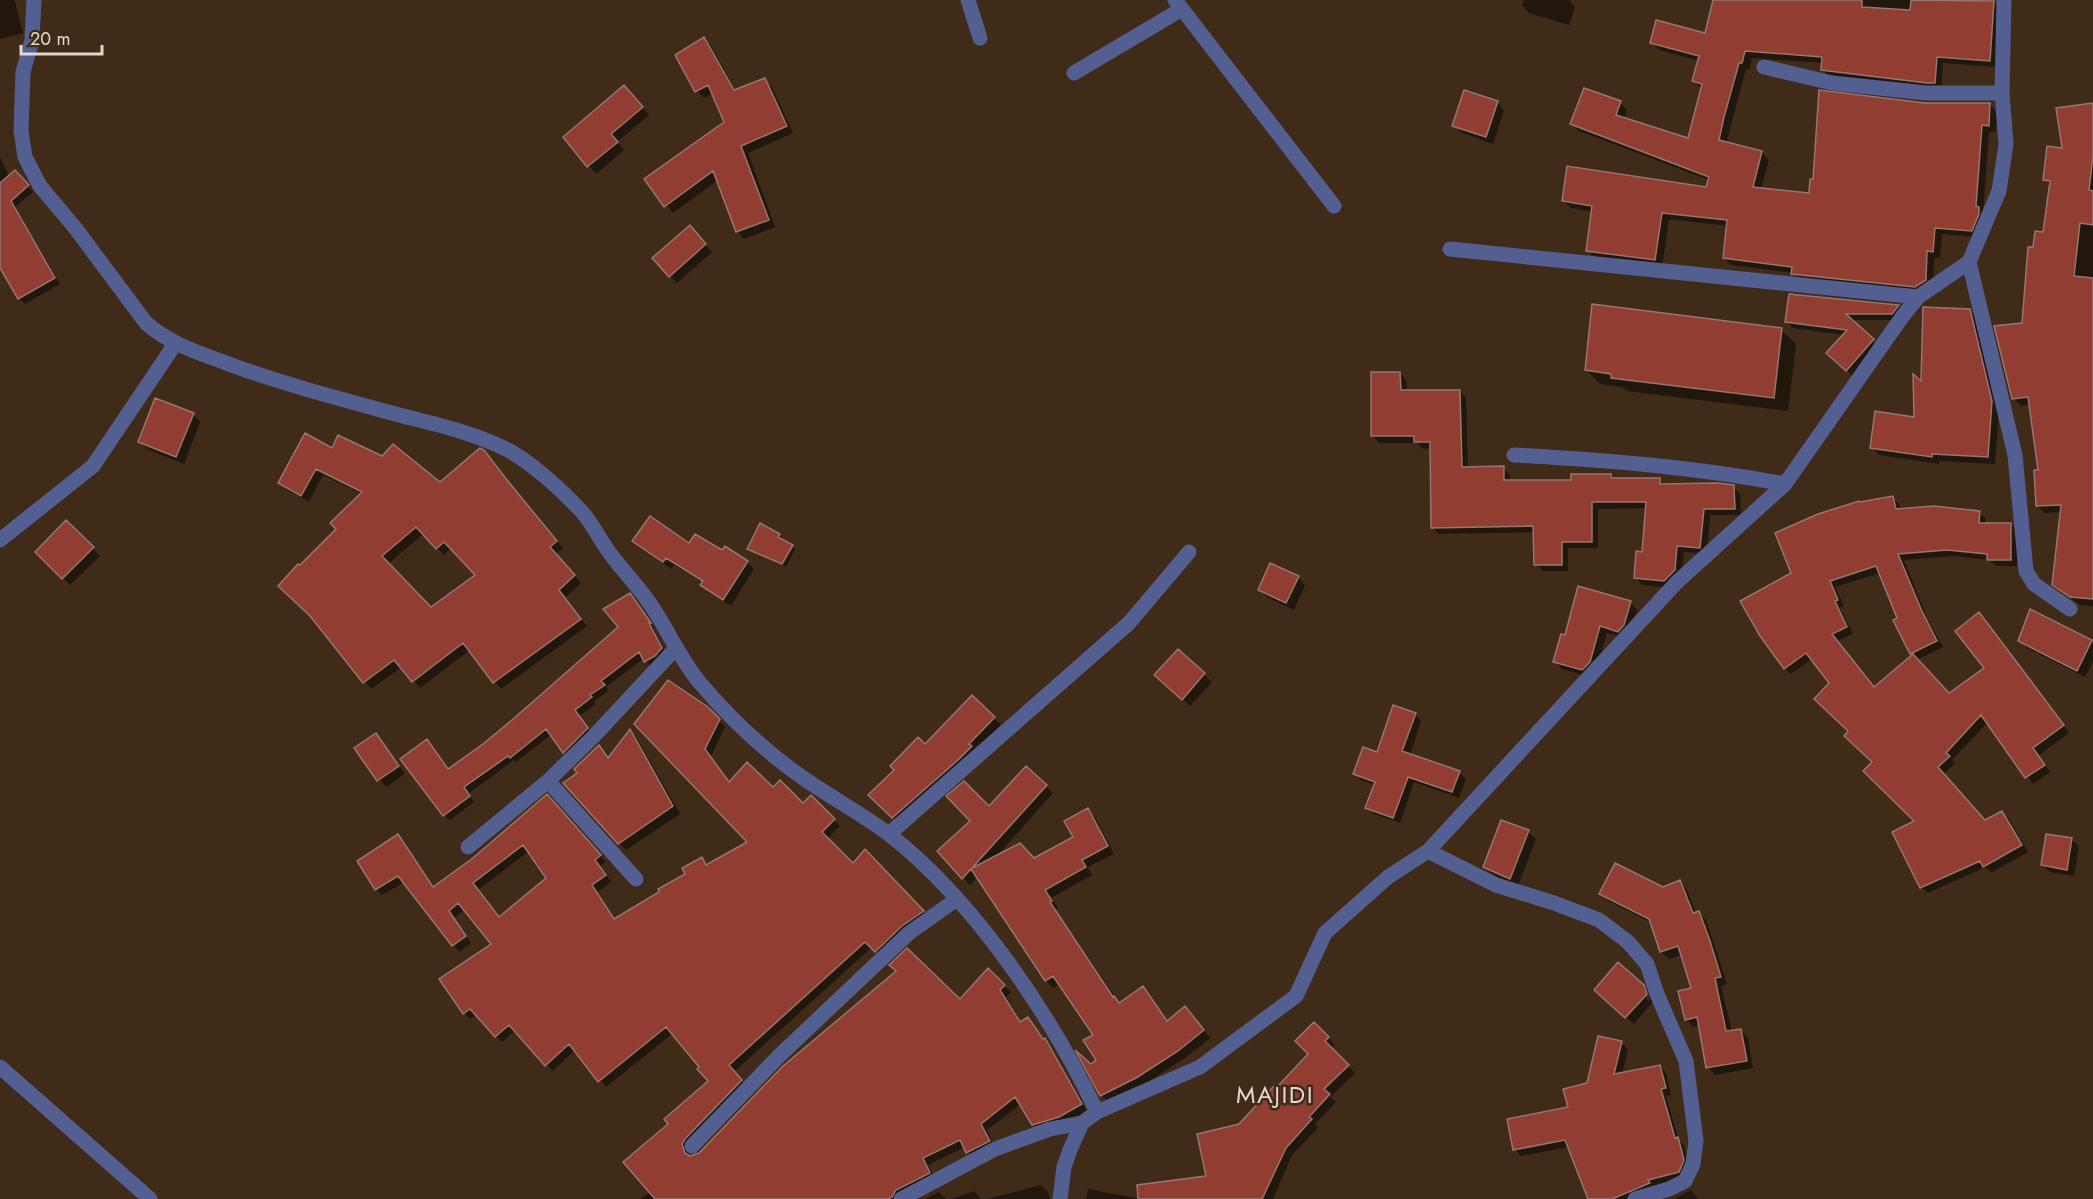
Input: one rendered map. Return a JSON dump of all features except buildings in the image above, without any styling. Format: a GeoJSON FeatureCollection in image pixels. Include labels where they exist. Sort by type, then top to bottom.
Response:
{"type":"FeatureCollection","features":[{"type":"Feature","properties":{"kind":"street"},"geometry":{"type":"LineString","coordinates":[[34,0],[32,40],[23,72],[21,131],[25,157],[40,186],[76,229],[141,317],[160,335],[175,344],[247,371],[328,396],[464,433],[505,448],[542,474],[584,514],[610,555],[648,600],[698,680],[754,740],[798,774],[889,834],[917,858],[957,899],[1003,955],[1037,1004],[1097,1112]]}},
{"type":"Feature","properties":{"kind":"street"},"geometry":{"type":"LineString","coordinates":[[968,0],[980,38]]}},
{"type":"Feature","properties":{"kind":"street"},"geometry":{"type":"LineString","coordinates":[[901,1199],[995,1149],[1050,1129],[1082,1123],[1097,1112],[1200,1067],[1296,996],[1325,933],[1388,877],[1428,851],[1677,582],[1785,484],[1902,316],[1918,297],[1969,262],[2000,191],[2006,144],[2002,93],[2004,0]]}},
{"type":"Feature","properties":{"kind":"street"},"geometry":{"type":"LineString","coordinates":[[1074,73],[1179,4],[1334,206]]}},
{"type":"Feature","properties":{"kind":"street"},"geometry":{"type":"LineString","coordinates":[[1764,67],[1832,83],[1926,93],[2002,93]]}},
{"type":"Feature","properties":{"kind":"street"},"geometry":{"type":"LineString","coordinates":[[1450,249],[1918,297]]}},
{"type":"Feature","properties":{"kind":"street"},"geometry":{"type":"LineString","coordinates":[[1969,262],[2015,455],[2026,571],[2034,584],[2070,609]]}},
{"type":"Feature","properties":{"kind":"street"},"geometry":{"type":"LineString","coordinates":[[0,540],[93,466],[175,344]]}},
{"type":"Feature","properties":{"kind":"street"},"geometry":{"type":"LineString","coordinates":[[1514,455],[1683,468],[1733,474],[1785,484]]}},
{"type":"Feature","properties":{"kind":"street"},"geometry":{"type":"LineString","coordinates":[[889,834],[1129,622],[1189,552]]}},
{"type":"Feature","properties":{"kind":"street"},"geometry":{"type":"LineString","coordinates":[[468,847],[548,781],[594,736],[676,648]]}},
{"type":"Feature","properties":{"kind":"street"},"geometry":{"type":"LineString","coordinates":[[548,781],[636,879]]}},
{"type":"Feature","properties":{"kind":"street"},"geometry":{"type":"LineString","coordinates":[[1428,851],[1497,885],[1599,920],[1628,942],[1647,964],[1686,1061],[1696,1141],[1694,1164],[1685,1180],[1669,1189],[1635,1199]]}},
{"type":"Feature","properties":{"kind":"street"},"geometry":{"type":"LineString","coordinates":[[692,1146],[780,1055],[909,933],[957,899]]}},
{"type":"Feature","properties":{"kind":"street"},"geometry":{"type":"LineString","coordinates":[[0,1067],[150,1199]]}},
{"type":"Feature","properties":{"kind":"street"},"geometry":{"type":"LineString","coordinates":[[1060,1199],[1064,1167],[1082,1123]]}},
{"type":"Feature","properties":{"kind":"district","name":"MAJIDI"},"geometry":{"type":"Point","coordinates":[1275,1095]}}]}
